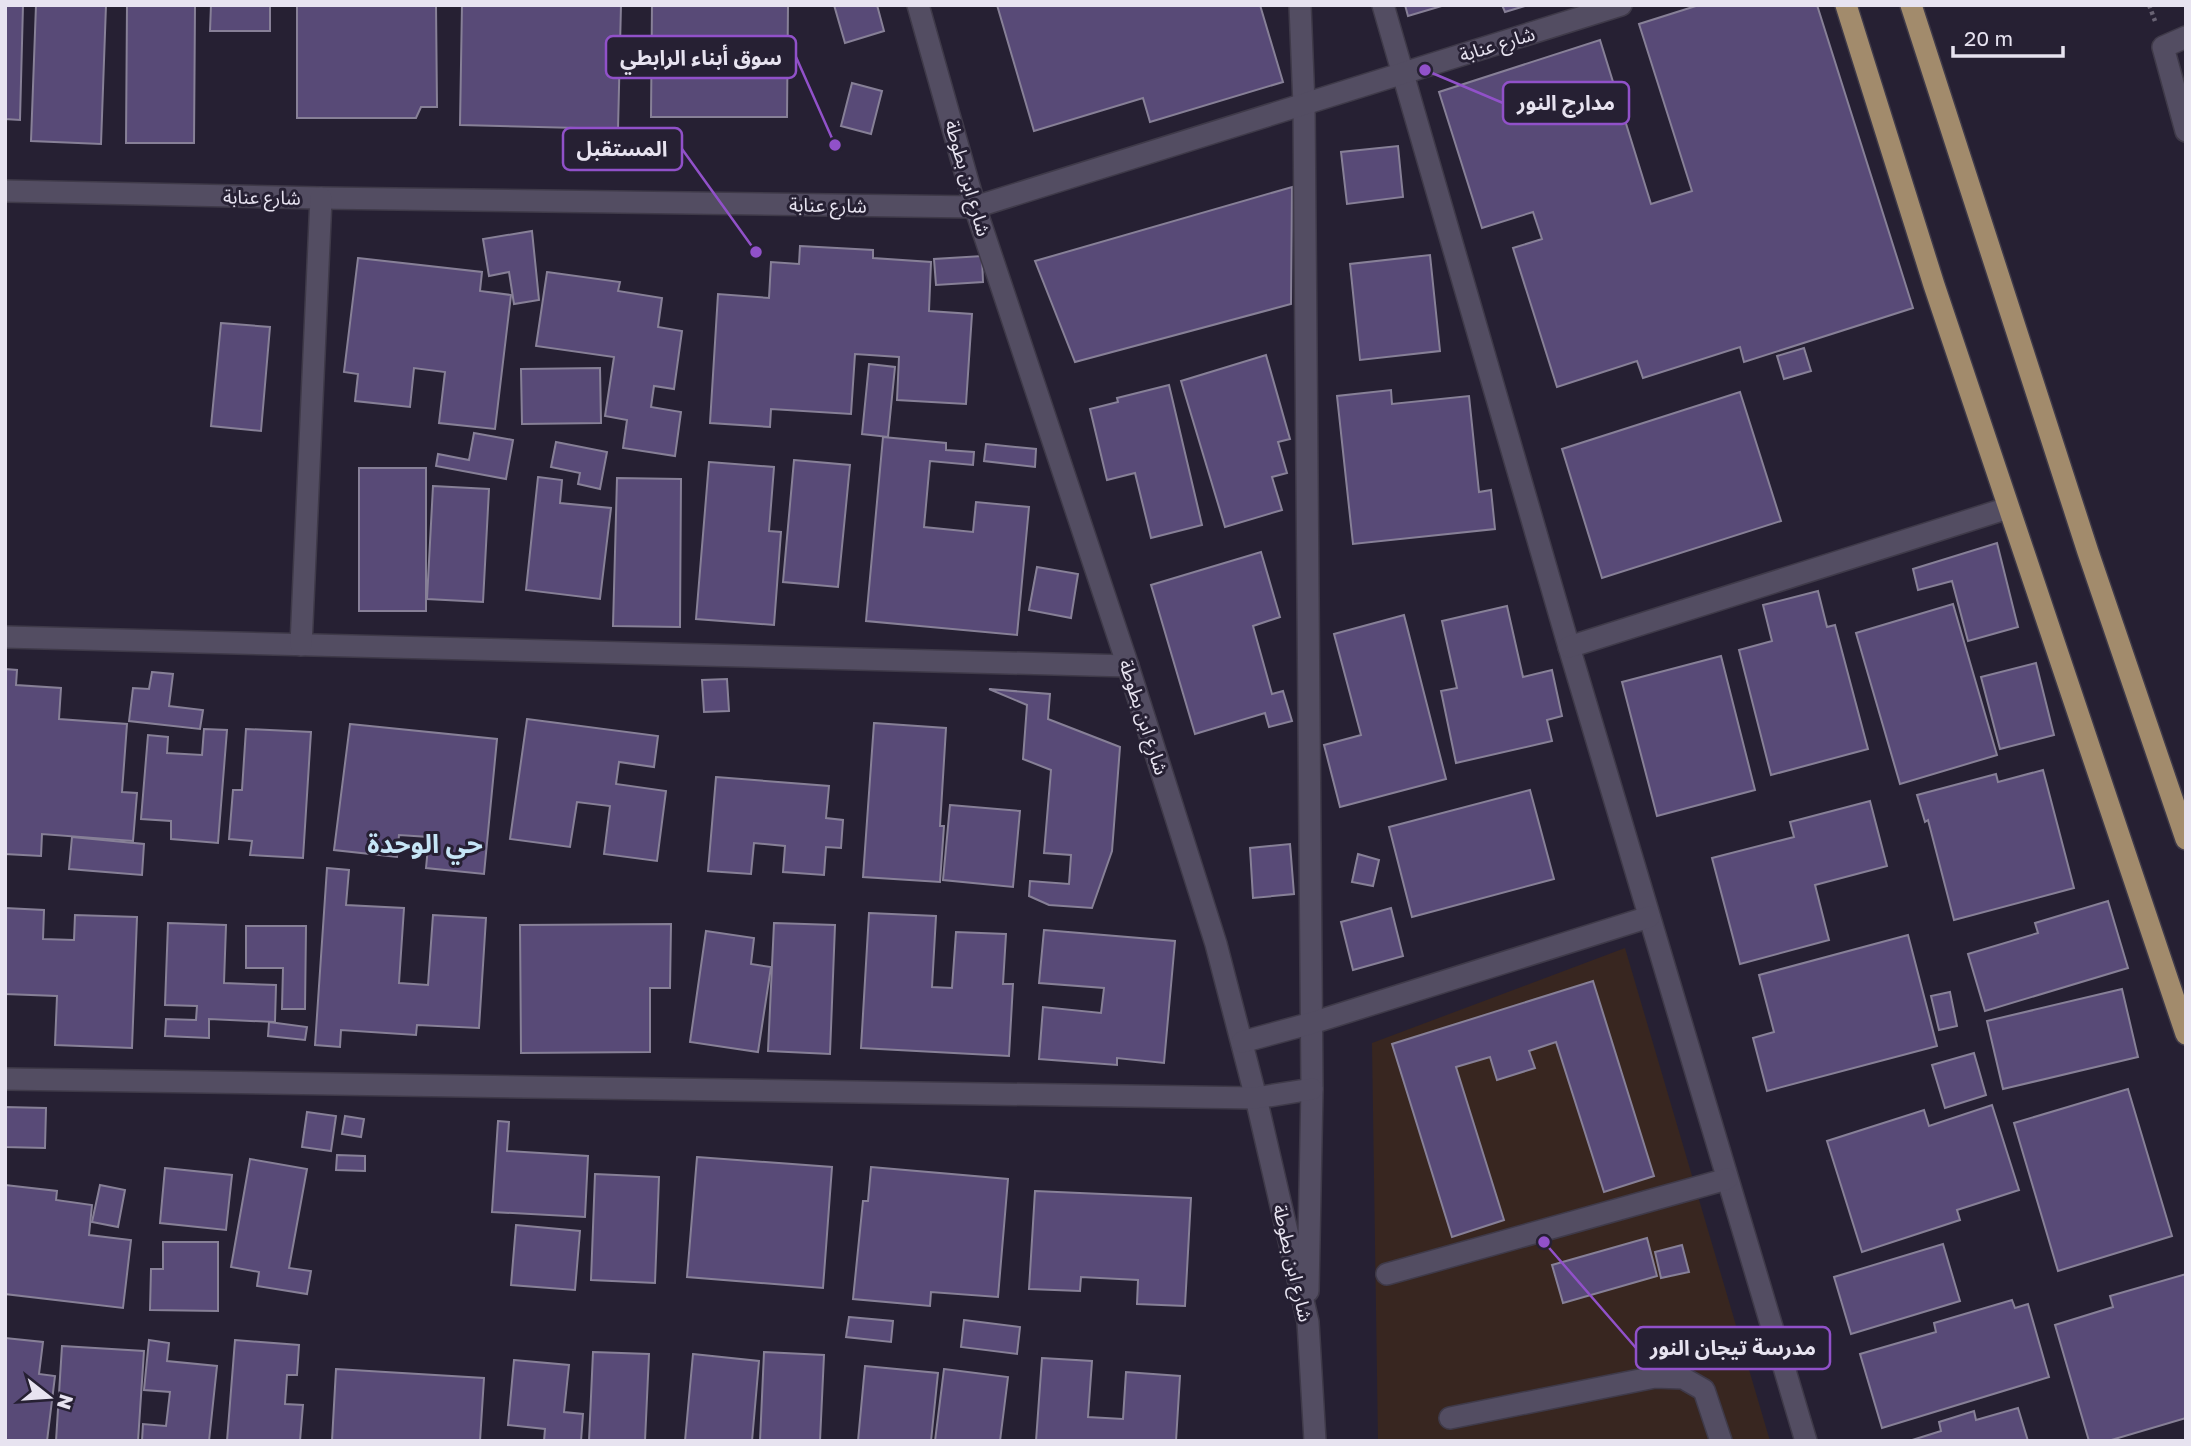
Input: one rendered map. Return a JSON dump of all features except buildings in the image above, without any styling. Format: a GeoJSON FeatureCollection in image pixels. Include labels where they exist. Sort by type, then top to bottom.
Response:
{"type":"FeatureCollection","features":[{"type":"Feature","properties":{"kind":"main road"},"geometry":{"type":"LineString","coordinates":[[1846,5],[2008,508],[2186,1034]]}},
{"type":"Feature","properties":{"kind":"main road"},"geometry":{"type":"LineString","coordinates":[[1911,5],[2088,552],[2186,839]]}},
{"type":"Feature","properties":{"kind":"street","name":"شارع ابن بطوطة"},"geometry":{"type":"LineString","coordinates":[[918,5],[975,206],[1128,666],[1216,944],[1256,1098],[1308,1322],[1315,1441]]}},
{"type":"Feature","properties":{"kind":"street"},"geometry":{"type":"LineString","coordinates":[[1300,5],[1304,105],[1312,1023],[1308,1322]]}},
{"type":"Feature","properties":{"kind":"street"},"geometry":{"type":"LineString","coordinates":[[1383,5],[1569,647],[1806,1441]]}},
{"type":"Feature","properties":{"kind":"street","name":"شارع عنابة"},"geometry":{"type":"LineString","coordinates":[[5,191],[321,198],[975,206],[1621,5]]}},
{"type":"Feature","properties":{"kind":"street"},"geometry":{"type":"LineString","coordinates":[[2186,37],[2163,47],[2186,131]]}},
{"type":"Feature","properties":{"kind":"street"},"geometry":{"type":"LineString","coordinates":[[300,645],[321,198]]}},
{"type":"Feature","properties":{"kind":"street"},"geometry":{"type":"LineString","coordinates":[[1569,647],[2008,508]]}},
{"type":"Feature","properties":{"kind":"street"},"geometry":{"type":"LineString","coordinates":[[5,637],[1128,666]]}},
{"type":"Feature","properties":{"kind":"street"},"geometry":{"type":"LineString","coordinates":[[1241,1042],[1312,1023],[1649,917]]}},
{"type":"Feature","properties":{"kind":"street"},"geometry":{"type":"LineString","coordinates":[[5,1079],[1256,1098],[1312,1089]]}},
{"type":"Feature","properties":{"kind":"street"},"geometry":{"type":"LineString","coordinates":[[1387,1274],[1727,1179]]}},
{"type":"Feature","properties":{"kind":"street"},"geometry":{"type":"LineString","coordinates":[[1450,1418],[1655,1377],[1683,1378],[1704,1390],[1721,1441]]}},
{"type":"Feature","properties":{"kind":"shaded area"},"geometry":{"type":"Polygon","coordinates":[[[1625,948],[1770,1441],[1378,1441],[1372,1043],[1625,948]]]}},
{"type":"Feature","properties":{"kind":"place","name":"مدارج النور"},"geometry":{"type":"Point","coordinates":[1425,70]}},
{"type":"Feature","properties":{"kind":"place","name":"سوق أبناء الرابطي"},"geometry":{"type":"Point","coordinates":[835,145]}},
{"type":"Feature","properties":{"kind":"place","name":"المستقبل"},"geometry":{"type":"Point","coordinates":[756,252]}},
{"type":"Feature","properties":{"kind":"place","name":"مدرسة تيجان النور"},"geometry":{"type":"Point","coordinates":[1544,1242]}},
{"type":"Feature","properties":{"kind":"district","name":"حي الوحدة"},"geometry":{"type":"Point","coordinates":[425,844]}}]}
